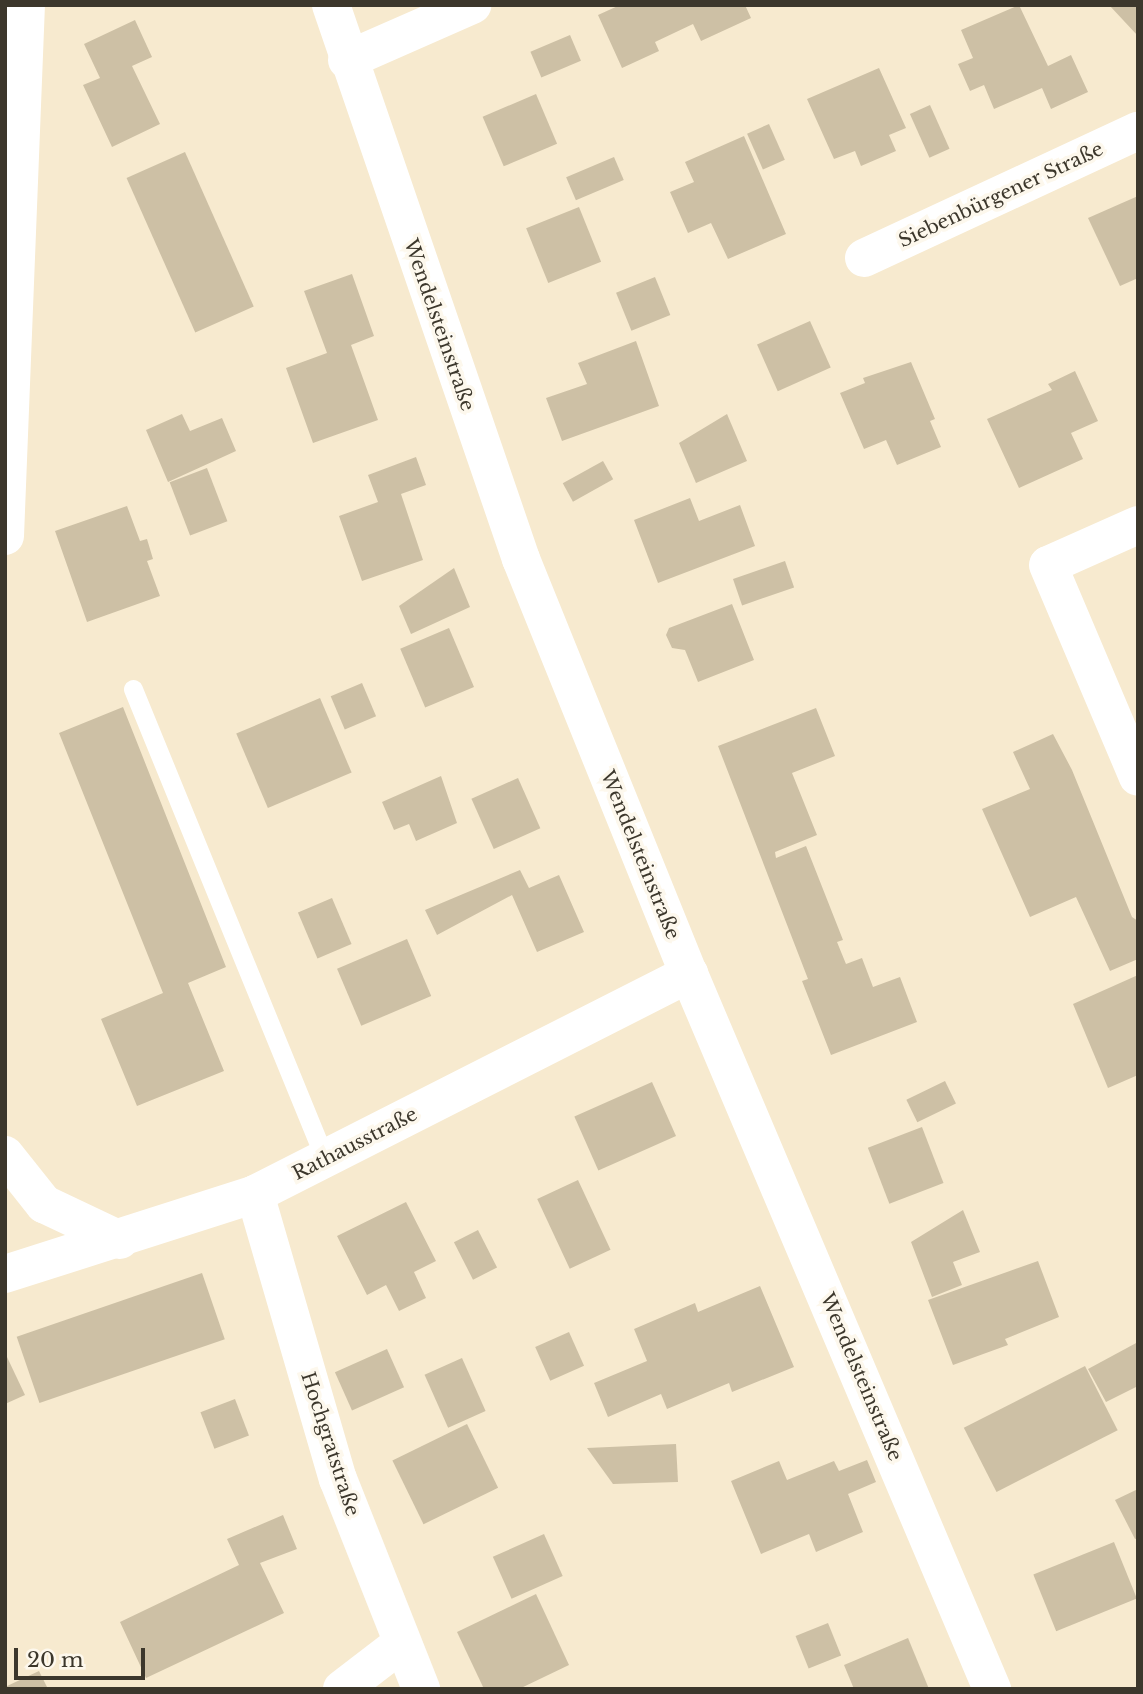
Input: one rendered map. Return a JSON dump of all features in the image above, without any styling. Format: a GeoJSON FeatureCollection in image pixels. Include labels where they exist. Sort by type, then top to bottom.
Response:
{"type":"FeatureCollection","features":[{"type":"Feature","properties":{"kind":"street"},"geometry":{"type":"LineString","coordinates":[[5,536],[26,5]]}},
{"type":"Feature","properties":{"kind":"street","name":"Wendelsteinstraße"},"geometry":{"type":"LineString","coordinates":[[331,5],[347,60],[521,559],[689,974],[992,1689]]}},
{"type":"Feature","properties":{"kind":"street"},"geometry":{"type":"LineString","coordinates":[[347,60],[472,5]]}},
{"type":"Feature","properties":{"kind":"street","name":"Siebenbürgener Straße"},"geometry":{"type":"LineString","coordinates":[[864,258],[1138,131]]}},
{"type":"Feature","properties":{"kind":"street"},"geometry":{"type":"LineString","coordinates":[[1138,525],[1048,565],[1138,777]]}},
{"type":"Feature","properties":{"kind":"street","name":"Rathausstraße"},"geometry":{"type":"LineString","coordinates":[[5,1273],[120,1240],[255,1194],[689,974]]}},
{"type":"Feature","properties":{"kind":"street"},"geometry":{"type":"LineString","coordinates":[[5,1155],[44,1204],[120,1240]]}},
{"type":"Feature","properties":{"kind":"street","name":"Hochgratstraße"},"geometry":{"type":"LineString","coordinates":[[255,1194],[338,1479],[421,1689]]}},
{"type":"Feature","properties":{"kind":"street"},"geometry":{"type":"LineString","coordinates":[[342,1689],[401,1643]]}},
{"type":"Feature","properties":{"kind":"lane"},"geometry":{"type":"LineString","coordinates":[[133,690],[325,1159]]}},
{"type":"Feature","properties":{"kind":"building"},"geometry":{"type":"Polygon","coordinates":[[[620,5],[745,5],[751,18],[701,41],[693,24],[655,42],[659,51],[622,68],[598,15],[620,5]]]}},
{"type":"Feature","properties":{"kind":"building"},"geometry":{"type":"Polygon","coordinates":[[[1019,5],[1048,66],[1071,55],[1088,92],[1051,109],[1042,88],[994,109],[984,85],[970,91],[958,64],[973,58],[961,30],[1019,5]]]}},
{"type":"Feature","properties":{"kind":"building"},"geometry":{"type":"Polygon","coordinates":[[[1109,5],[1138,5],[1138,36],[1109,5]]]}},
{"type":"Feature","properties":{"kind":"building"},"geometry":{"type":"Polygon","coordinates":[[[135,20],[152,57],[132,66],[160,124],[112,147],[83,85],[100,78],[84,44],[135,20]]]}},
{"type":"Feature","properties":{"kind":"building"},"geometry":{"type":"Polygon","coordinates":[[[570,35],[581,61],[541,78],[530,52],[570,35]]]}},
{"type":"Feature","properties":{"kind":"building"},"geometry":{"type":"Polygon","coordinates":[[[879,68],[906,128],[889,135],[896,151],[861,166],[855,151],[834,159],[807,99],[879,68]]]}},
{"type":"Feature","properties":{"kind":"building"},"geometry":{"type":"Polygon","coordinates":[[[536,94],[557,144],[504,166],[483,117],[536,94]]]}},
{"type":"Feature","properties":{"kind":"building"},"geometry":{"type":"Polygon","coordinates":[[[930,105],[950,149],[929,158],[910,114],[930,105]]]}},
{"type":"Feature","properties":{"kind":"building"},"geometry":{"type":"Polygon","coordinates":[[[769,124],[785,160],[763,169],[747,134],[769,124]]]}},
{"type":"Feature","properties":{"kind":"building"},"geometry":{"type":"Polygon","coordinates":[[[744,136],[786,234],[728,259],[711,223],[688,233],[670,192],[694,182],[685,162],[744,136]]]}},
{"type":"Feature","properties":{"kind":"building"},"geometry":{"type":"Polygon","coordinates":[[[185,152],[254,306],[195,332],[127,178],[185,152]]]}},
{"type":"Feature","properties":{"kind":"building"},"geometry":{"type":"Polygon","coordinates":[[[614,157],[624,180],[576,200],[566,177],[614,157]]]}},
{"type":"Feature","properties":{"kind":"building"},"geometry":{"type":"Polygon","coordinates":[[[1138,196],[1138,278],[1120,286],[1088,218],[1138,196]]]}},
{"type":"Feature","properties":{"kind":"building"},"geometry":{"type":"Polygon","coordinates":[[[579,207],[601,262],[548,283],[526,228],[579,207]]]}},
{"type":"Feature","properties":{"kind":"building"},"geometry":{"type":"Polygon","coordinates":[[[352,274],[374,336],[351,345],[378,420],[313,443],[286,368],[327,353],[304,291],[352,274]]]}},
{"type":"Feature","properties":{"kind":"building"},"geometry":{"type":"Polygon","coordinates":[[[655,277],[670,315],[631,331],[616,293],[655,277]]]}},
{"type":"Feature","properties":{"kind":"building"},"geometry":{"type":"Polygon","coordinates":[[[810,321],[831,368],[778,391],[757,345],[810,321]]]}},
{"type":"Feature","properties":{"kind":"building"},"geometry":{"type":"Polygon","coordinates":[[[636,341],[659,406],[562,441],[546,398],[587,384],[578,363],[636,341]]]}},
{"type":"Feature","properties":{"kind":"building"},"geometry":{"type":"Polygon","coordinates":[[[911,362],[935,419],[930,421],[941,447],[897,465],[886,440],[864,449],[840,393],[865,383],[863,378],[911,362]]]}},
{"type":"Feature","properties":{"kind":"building"},"geometry":{"type":"Polygon","coordinates":[[[1075,371],[1098,421],[1071,433],[1083,459],[1019,488],[987,419],[1052,390],[1048,384],[1075,371]]]}},
{"type":"Feature","properties":{"kind":"building"},"geometry":{"type":"Polygon","coordinates":[[[182,414],[190,431],[222,418],[236,451],[168,482],[146,430],[182,414]]]}},
{"type":"Feature","properties":{"kind":"building"},"geometry":{"type":"Polygon","coordinates":[[[727,414],[747,461],[696,483],[679,443],[727,414]]]}},
{"type":"Feature","properties":{"kind":"building"},"geometry":{"type":"Polygon","coordinates":[[[416,457],[426,485],[401,494],[423,560],[362,581],[339,516],[378,502],[368,475],[416,457]]]}},
{"type":"Feature","properties":{"kind":"building"},"geometry":{"type":"Polygon","coordinates":[[[603,461],[613,479],[573,502],[563,483],[603,461]]]}},
{"type":"Feature","properties":{"kind":"building"},"geometry":{"type":"Polygon","coordinates":[[[207,468],[227,521],[190,536],[170,482],[207,468]]]}},
{"type":"Feature","properties":{"kind":"building"},"geometry":{"type":"Polygon","coordinates":[[[690,498],[699,521],[740,505],[755,546],[658,583],[634,520],[690,498]]]}},
{"type":"Feature","properties":{"kind":"building"},"geometry":{"type":"Polygon","coordinates":[[[127,506],[140,541],[147,539],[153,559],[147,561],[160,596],[87,622],[55,531],[127,506]]]}},
{"type":"Feature","properties":{"kind":"building"},"geometry":{"type":"Polygon","coordinates":[[[785,561],[794,587],[742,605],[733,579],[785,561]]]}},
{"type":"Feature","properties":{"kind":"building"},"geometry":{"type":"Polygon","coordinates":[[[454,568],[470,607],[411,634],[399,606],[454,568]]]}},
{"type":"Feature","properties":{"kind":"building"},"geometry":{"type":"Polygon","coordinates":[[[732,604],[754,660],[698,682],[685,650],[672,648],[666,635],[669,628],[732,604]]]}},
{"type":"Feature","properties":{"kind":"building"},"geometry":{"type":"Polygon","coordinates":[[[449,628],[474,687],[425,708],[400,649],[449,628]]]}},
{"type":"Feature","properties":{"kind":"building"},"geometry":{"type":"Polygon","coordinates":[[[362,683],[376,716],[345,729],[331,696],[362,683]]]}},
{"type":"Feature","properties":{"kind":"building"},"geometry":{"type":"Polygon","coordinates":[[[320,698],[352,773],[268,808],[236,734],[320,698]]]}},
{"type":"Feature","properties":{"kind":"building"},"geometry":{"type":"Polygon","coordinates":[[[123,707],[226,967],[188,983],[224,1071],[137,1106],[101,1019],[163,993],[59,733],[123,707]]]}},
{"type":"Feature","properties":{"kind":"building"},"geometry":{"type":"Polygon","coordinates":[[[816,708],[835,756],[792,773],[817,835],[775,852],[776,858],[806,846],[843,940],[837,942],[846,964],[862,958],[873,987],[900,977],[917,1022],[831,1055],[802,981],[808,979],[718,746],[816,708]]]}},
{"type":"Feature","properties":{"kind":"building"},"geometry":{"type":"Polygon","coordinates":[[[1053,734],[1072,770],[1132,917],[1138,921],[1138,959],[1110,971],[1076,897],[1030,917],[982,809],[1030,789],[1013,752],[1053,734]]]}},
{"type":"Feature","properties":{"kind":"building"},"geometry":{"type":"Polygon","coordinates":[[[441,776],[457,823],[416,841],[409,824],[394,830],[382,802],[441,776]]]}},
{"type":"Feature","properties":{"kind":"building"},"geometry":{"type":"Polygon","coordinates":[[[518,778],[540,828],[494,849],[471,799],[518,778]]]}},
{"type":"Feature","properties":{"kind":"building"},"geometry":{"type":"Polygon","coordinates":[[[520,870],[529,888],[559,875],[584,932],[537,952],[512,895],[437,935],[425,910],[520,870]]]}},
{"type":"Feature","properties":{"kind":"building"},"geometry":{"type":"Polygon","coordinates":[[[332,898],[352,944],[317,958],[298,912],[332,898]]]}},
{"type":"Feature","properties":{"kind":"building"},"geometry":{"type":"Polygon","coordinates":[[[407,939],[431,996],[361,1026],[337,969],[407,939]]]}},
{"type":"Feature","properties":{"kind":"building"},"geometry":{"type":"Polygon","coordinates":[[[1138,975],[1138,1075],[1108,1088],[1073,1004],[1138,975]]]}},
{"type":"Feature","properties":{"kind":"building"},"geometry":{"type":"Polygon","coordinates":[[[945,1081],[956,1103],[917,1122],[906,1100],[945,1081]]]}},
{"type":"Feature","properties":{"kind":"building"},"geometry":{"type":"Polygon","coordinates":[[[652,1082],[676,1136],[598,1170],[574,1117],[652,1082]]]}},
{"type":"Feature","properties":{"kind":"building"},"geometry":{"type":"Polygon","coordinates":[[[922,1127],[944,1183],[889,1204],[868,1148],[922,1127]]]}},
{"type":"Feature","properties":{"kind":"building"},"geometry":{"type":"Polygon","coordinates":[[[578,1180],[611,1250],[570,1269],[537,1199],[578,1180]]]}},
{"type":"Feature","properties":{"kind":"building"},"geometry":{"type":"Polygon","coordinates":[[[406,1202],[436,1261],[414,1272],[426,1298],[399,1311],[386,1285],[367,1295],[337,1236],[406,1202]]]}},
{"type":"Feature","properties":{"kind":"building"},"geometry":{"type":"Polygon","coordinates":[[[963,1210],[980,1252],[953,1262],[962,1285],[932,1297],[911,1242],[963,1210]]]}},
{"type":"Feature","properties":{"kind":"building"},"geometry":{"type":"Polygon","coordinates":[[[478,1230],[497,1267],[473,1280],[454,1242],[478,1230]]]}},
{"type":"Feature","properties":{"kind":"building"},"geometry":{"type":"Polygon","coordinates":[[[1038,1261],[1059,1317],[1005,1339],[1008,1345],[953,1365],[928,1300],[1038,1261]]]}},
{"type":"Feature","properties":{"kind":"building"},"geometry":{"type":"Polygon","coordinates":[[[202,1273],[225,1339],[39,1403],[17,1337],[202,1273]]]}},
{"type":"Feature","properties":{"kind":"building"},"geometry":{"type":"Polygon","coordinates":[[[760,1286],[794,1367],[732,1392],[729,1383],[667,1409],[661,1394],[608,1417],[594,1383],[647,1361],[634,1329],[695,1303],[698,1312],[760,1286]]]}},
{"type":"Feature","properties":{"kind":"building"},"geometry":{"type":"Polygon","coordinates":[[[569,1332],[584,1366],[550,1381],[535,1347],[569,1332]]]}},
{"type":"Feature","properties":{"kind":"building"},"geometry":{"type":"Polygon","coordinates":[[[1138,1342],[1138,1386],[1106,1402],[1088,1369],[1138,1342]]]}},
{"type":"Feature","properties":{"kind":"building"},"geometry":{"type":"Polygon","coordinates":[[[387,1349],[404,1387],[352,1411],[335,1372],[387,1349]]]}},
{"type":"Feature","properties":{"kind":"building"},"geometry":{"type":"Polygon","coordinates":[[[7,1357],[25,1395],[5,1404],[5,1358],[7,1357]]]}},
{"type":"Feature","properties":{"kind":"building"},"geometry":{"type":"Polygon","coordinates":[[[462,1358],[486,1411],[448,1428],[425,1375],[462,1358]]]}},
{"type":"Feature","properties":{"kind":"building"},"geometry":{"type":"Polygon","coordinates":[[[1085,1366],[1118,1430],[997,1492],[964,1428],[1085,1366]]]}},
{"type":"Feature","properties":{"kind":"building"},"geometry":{"type":"Polygon","coordinates":[[[235,1399],[249,1435],[214,1449],[200,1412],[235,1399]]]}},
{"type":"Feature","properties":{"kind":"building"},"geometry":{"type":"Polygon","coordinates":[[[467,1424],[498,1488],[424,1524],[392,1460],[467,1424]]]}},
{"type":"Feature","properties":{"kind":"building"},"geometry":{"type":"Polygon","coordinates":[[[676,1444],[678,1482],[613,1484],[587,1448],[676,1444]]]}},
{"type":"Feature","properties":{"kind":"building"},"geometry":{"type":"Polygon","coordinates":[[[867,1460],[876,1482],[848,1494],[863,1532],[816,1552],[809,1534],[761,1554],[731,1481],[779,1461],[787,1480],[834,1461],[839,1471],[867,1460]]]}},
{"type":"Feature","properties":{"kind":"building"},"geometry":{"type":"Polygon","coordinates":[[[1138,1489],[1138,1538],[1135,1539],[1115,1500],[1138,1489]]]}},
{"type":"Feature","properties":{"kind":"building"},"geometry":{"type":"Polygon","coordinates":[[[283,1515],[297,1549],[260,1563],[284,1613],[146,1678],[120,1622],[239,1565],[227,1539],[283,1515]]]}},
{"type":"Feature","properties":{"kind":"building"},"geometry":{"type":"Polygon","coordinates":[[[544,1534],[563,1576],[512,1599],[493,1557],[544,1534]]]}},
{"type":"Feature","properties":{"kind":"building"},"geometry":{"type":"Polygon","coordinates":[[[1114,1542],[1137,1599],[1056,1631],[1033,1575],[1114,1542]]]}},
{"type":"Feature","properties":{"kind":"building"},"geometry":{"type":"Polygon","coordinates":[[[536,1594],[569,1665],[519,1689],[484,1689],[457,1632],[536,1594]]]}},
{"type":"Feature","properties":{"kind":"building"},"geometry":{"type":"Polygon","coordinates":[[[828,1623],[841,1655],[809,1669],[796,1636],[828,1623]]]}},
{"type":"Feature","properties":{"kind":"building"},"geometry":{"type":"Polygon","coordinates":[[[908,1638],[929,1689],[854,1689],[844,1665],[908,1638]]]}},
{"type":"Feature","properties":{"kind":"building"},"geometry":{"type":"Polygon","coordinates":[[[39,1671],[48,1689],[5,1689],[5,1687],[39,1671]]]}}]}
